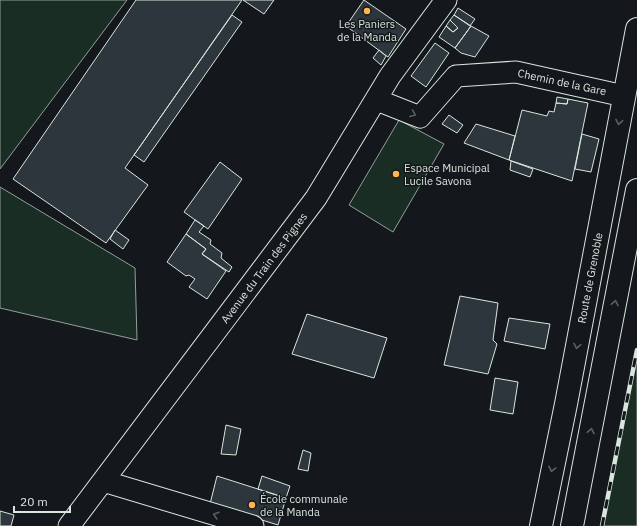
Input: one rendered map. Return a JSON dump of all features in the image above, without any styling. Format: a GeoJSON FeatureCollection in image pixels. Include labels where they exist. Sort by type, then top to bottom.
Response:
{"type":"FeatureCollection","features":[{"type":"Feature","properties":{"kind":"main road","name":"Route de Grenoble"},"geometry":{"type":"LineString","coordinates":[[541,526],[637,29]]}},
{"type":"Feature","properties":{"kind":"main road"},"geometry":{"type":"LineString","coordinates":[[572,526],[637,190]]}},
{"type":"Feature","properties":{"kind":"street","name":"Avenue du Train des Pignes"},"geometry":{"type":"LineString","coordinates":[[69,526],[312,203],[390,76],[446,0]]}},
{"type":"Feature","properties":{"kind":"street","name":"Chemin de la Gare"},"geometry":{"type":"LineString","coordinates":[[376,100],[420,117],[456,76],[516,72],[624,96]]}},
{"type":"Feature","properties":{"kind":"street"},"geometry":{"type":"LineString","coordinates":[[103,481],[253,526]]}},
{"type":"Feature","properties":{"kind":"green space"},"geometry":{"type":"Polygon","coordinates":[[[0,0],[127,0],[0,169],[0,0]]]}},
{"type":"Feature","properties":{"kind":"green space","name":"Espace Municipal Lucile Savona"},"geometry":{"type":"Polygon","coordinates":[[[399,120],[444,144],[393,232],[349,205],[399,120]]]}},
{"type":"Feature","properties":{"kind":"green space"},"geometry":{"type":"Polygon","coordinates":[[[0,187],[135,268],[137,340],[0,308],[0,187]]]}},
{"type":"Feature","properties":{"kind":"green space"},"geometry":{"type":"Polygon","coordinates":[[[637,350],[637,526],[602,526],[637,350]]]}},
{"type":"Feature","properties":{"kind":"building"},"geometry":{"type":"Polygon","coordinates":[[[136,0],[242,0],[125,168],[148,185],[106,243],[13,179],[136,0]]]}},
{"type":"Feature","properties":{"kind":"building"},"geometry":{"type":"Polygon","coordinates":[[[243,0],[274,0],[264,14],[243,0]]]}},
{"type":"Feature","properties":{"kind":"building"},"geometry":{"type":"Polygon","coordinates":[[[364,0],[406,29],[388,57],[346,26],[364,0]]]}},
{"type":"Feature","properties":{"kind":"building"},"geometry":{"type":"Polygon","coordinates":[[[458,8],[475,19],[470,26],[454,15],[458,8]]]}},
{"type":"Feature","properties":{"kind":"building"},"geometry":{"type":"Polygon","coordinates":[[[232,15],[242,22],[144,162],[134,155],[232,15]]]}},
{"type":"Feature","properties":{"kind":"building"},"geometry":{"type":"Polygon","coordinates":[[[454,15],[471,26],[455,48],[439,37],[446,26],[453,32],[458,28],[450,20],[454,15]]]}},
{"type":"Feature","properties":{"kind":"building"},"geometry":{"type":"Polygon","coordinates":[[[450,20],[458,28],[453,32],[446,26],[450,20]]]}},
{"type":"Feature","properties":{"kind":"building"},"geometry":{"type":"Polygon","coordinates":[[[471,26],[489,36],[475,57],[461,53],[455,48],[471,26]]]}},
{"type":"Feature","properties":{"kind":"building"},"geometry":{"type":"Polygon","coordinates":[[[435,43],[449,53],[426,87],[411,76],[435,43]]]}},
{"type":"Feature","properties":{"kind":"building"},"geometry":{"type":"Polygon","coordinates":[[[379,50],[386,56],[381,65],[373,58],[379,50]]]}},
{"type":"Feature","properties":{"kind":"building"},"geometry":{"type":"Polygon","coordinates":[[[557,97],[568,99],[567,104],[556,103],[557,97]]]}},
{"type":"Feature","properties":{"kind":"building"},"geometry":{"type":"Polygon","coordinates":[[[568,99],[588,103],[572,181],[509,160],[522,110],[547,116],[549,111],[554,112],[556,103],[567,104],[568,99]]]}},
{"type":"Feature","properties":{"kind":"building"},"geometry":{"type":"Polygon","coordinates":[[[449,115],[463,125],[457,133],[442,124],[449,115]]]}},
{"type":"Feature","properties":{"kind":"building"},"geometry":{"type":"Polygon","coordinates":[[[476,124],[515,136],[509,160],[464,143],[476,124]]]}},
{"type":"Feature","properties":{"kind":"building"},"geometry":{"type":"Polygon","coordinates":[[[582,134],[599,139],[591,172],[575,169],[582,134]]]}},
{"type":"Feature","properties":{"kind":"building"},"geometry":{"type":"Polygon","coordinates":[[[511,161],[533,169],[530,177],[510,170],[511,161]]]}},
{"type":"Feature","properties":{"kind":"building"},"geometry":{"type":"Polygon","coordinates":[[[220,162],[242,179],[208,229],[184,212],[220,162]]]}},
{"type":"Feature","properties":{"kind":"building"},"geometry":{"type":"Polygon","coordinates":[[[195,220],[204,226],[199,232],[211,240],[210,244],[222,253],[221,258],[232,267],[229,272],[202,254],[206,249],[186,234],[195,220]]]}},
{"type":"Feature","properties":{"kind":"building"},"geometry":{"type":"Polygon","coordinates":[[[115,230],[129,240],[123,249],[110,239],[115,230]]]}},
{"type":"Feature","properties":{"kind":"building"},"geometry":{"type":"Polygon","coordinates":[[[186,234],[206,249],[202,254],[226,271],[207,299],[189,287],[195,279],[189,275],[186,276],[167,262],[186,234]]]}},
{"type":"Feature","properties":{"kind":"building"},"geometry":{"type":"Polygon","coordinates":[[[460,296],[498,303],[493,340],[497,344],[488,374],[444,365],[460,296]]]}},
{"type":"Feature","properties":{"kind":"building"},"geometry":{"type":"Polygon","coordinates":[[[307,314],[387,338],[374,378],[292,354],[307,314]]]}},
{"type":"Feature","properties":{"kind":"building"},"geometry":{"type":"Polygon","coordinates":[[[509,318],[550,324],[545,349],[504,341],[509,318]]]}},
{"type":"Feature","properties":{"kind":"building"},"geometry":{"type":"Polygon","coordinates":[[[495,378],[518,382],[513,414],[490,410],[495,378]]]}},
{"type":"Feature","properties":{"kind":"building"},"geometry":{"type":"Polygon","coordinates":[[[226,425],[241,429],[236,455],[221,454],[226,425]]]}},
{"type":"Feature","properties":{"kind":"building"},"geometry":{"type":"Polygon","coordinates":[[[303,450],[311,453],[308,471],[298,469],[303,450]]]}},
{"type":"Feature","properties":{"kind":"building"},"geometry":{"type":"Polygon","coordinates":[[[217,476],[286,498],[278,525],[210,504],[217,476]]]}},
{"type":"Feature","properties":{"kind":"building"},"geometry":{"type":"Polygon","coordinates":[[[262,476],[290,486],[286,498],[258,489],[262,476]]]}},
{"type":"Feature","properties":{"kind":"building"},"geometry":{"type":"Polygon","coordinates":[[[0,511],[14,515],[11,526],[0,526],[0,511]]]}},
{"type":"Feature","properties":{"kind":"railway"},"geometry":{"type":"LineString","coordinates":[[602,526],[637,350]]}},
{"type":"Feature","properties":{"kind":"place","name":"Les Paniers de la Manda"},"geometry":{"type":"Point","coordinates":[367,11]}},
{"type":"Feature","properties":{"kind":"place","name":"Espace Municipal Lucile Savona"},"geometry":{"type":"Point","coordinates":[396,174]}},
{"type":"Feature","properties":{"kind":"place","name":"École communale de la Manda"},"geometry":{"type":"Point","coordinates":[252,505]}}]}
